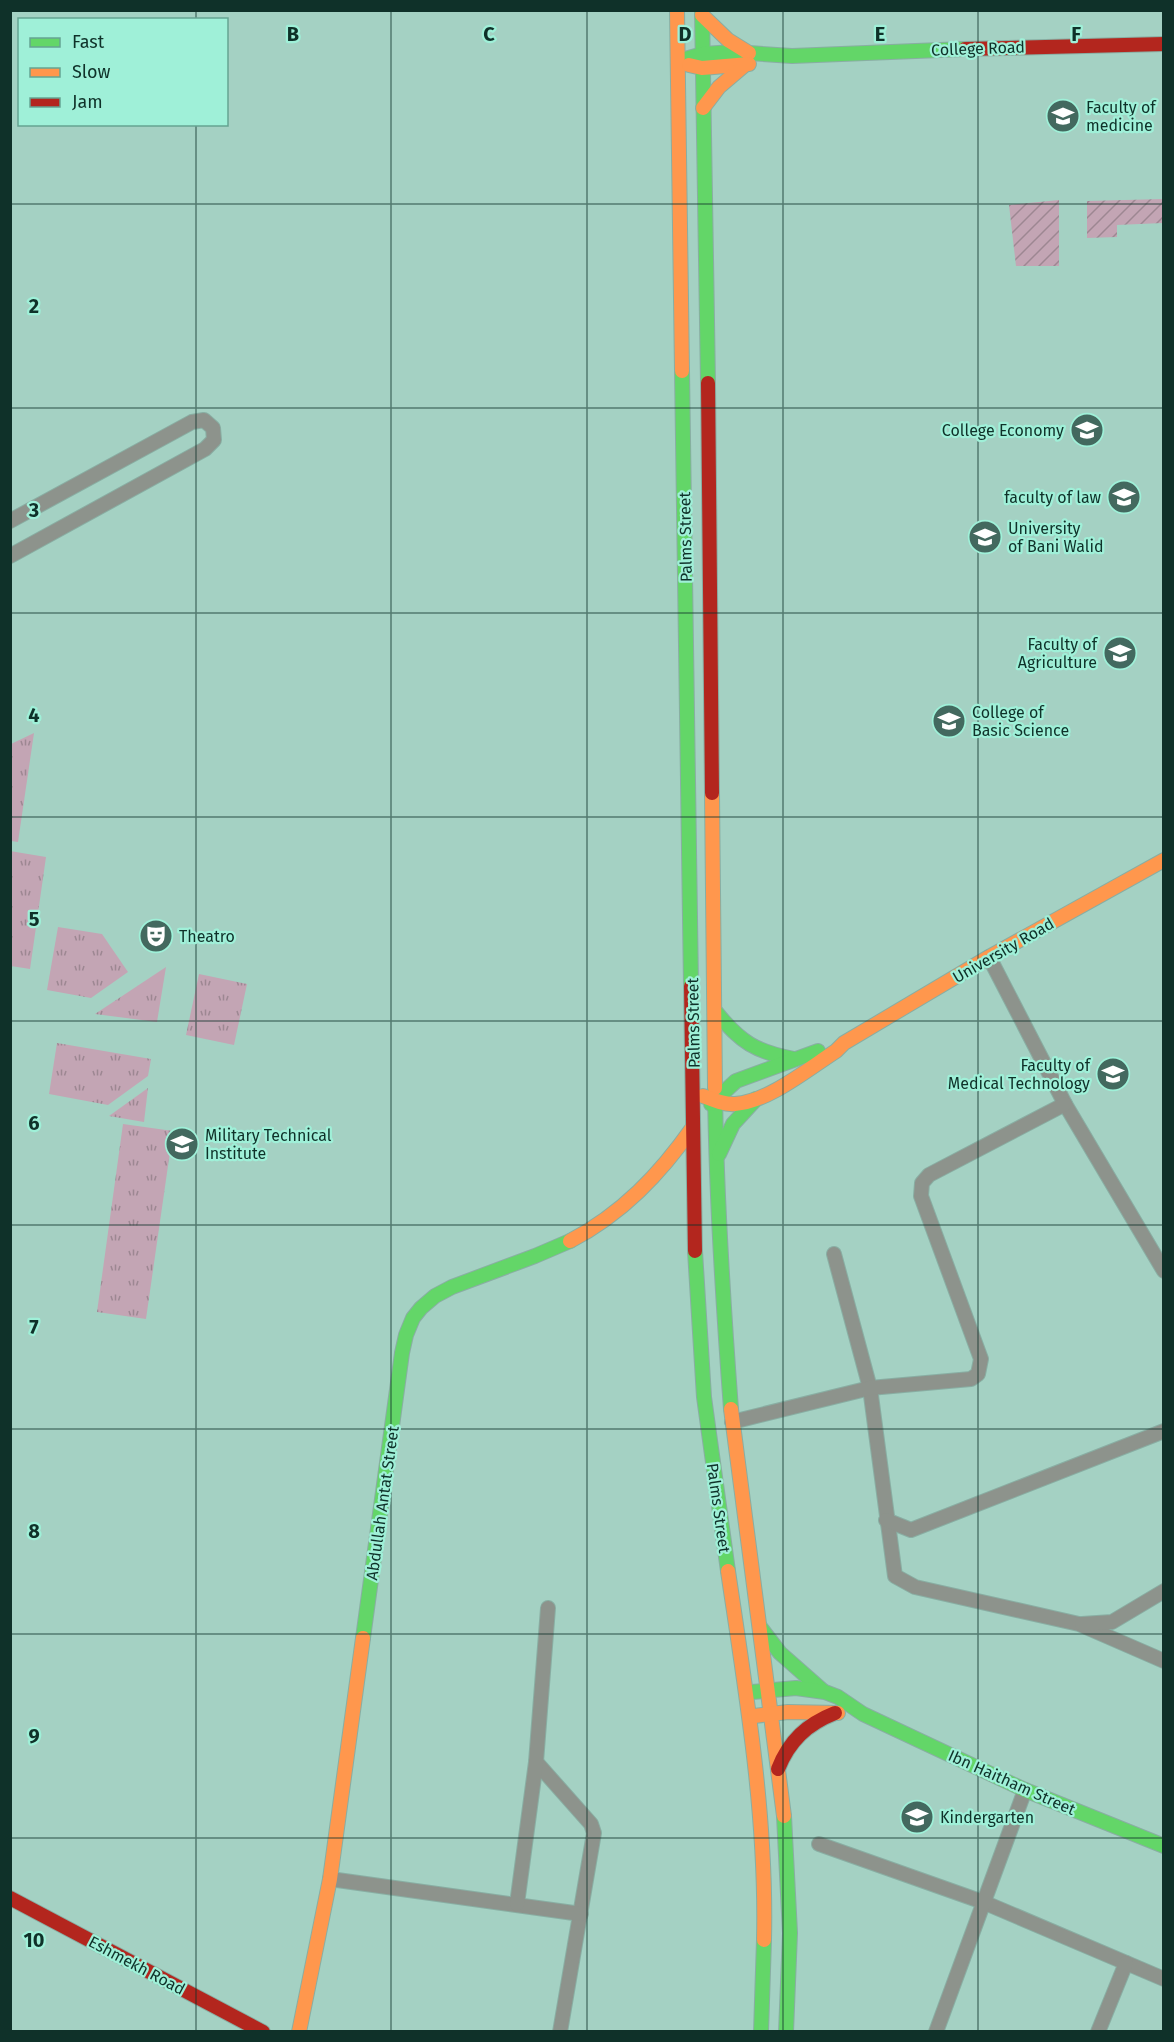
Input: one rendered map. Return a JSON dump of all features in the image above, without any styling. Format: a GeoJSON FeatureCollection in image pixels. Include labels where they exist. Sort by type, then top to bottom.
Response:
{"type":"FeatureCollection","features":[{"type":"Feature","properties":{"kind":"main road","name":"Palms Street"},"geometry":{"type":"LineString","coordinates":[[677,10],[695,1275],[700,1365],[761,1819],[765,1890],[761,2031]]}},
{"type":"Feature","properties":{"kind":"main road","name":"Palms Street"},"geometry":{"type":"LineString","coordinates":[[702,13],[716,1012],[716,1169],[721,1279],[732,1422],[786,1833],[790,1933],[786,2031]]}},
{"type":"Feature","properties":{"kind":"main road"},"geometry":{"type":"LineString","coordinates":[[702,13],[748,59],[719,87],[703,108]]}},
{"type":"Feature","properties":{"kind":"main road","name":"College Road"},"geometry":{"type":"LineString","coordinates":[[702,61],[776,60],[792,56],[978,48],[1164,44]]}},
{"type":"Feature","properties":{"kind":"main road"},"geometry":{"type":"LineString","coordinates":[[678,61],[702,61]]}},
{"type":"Feature","properties":{"kind":"main road","name":"University Road"},"geometry":{"type":"LineString","coordinates":[[715,1101],[735,1104],[757,1098],[810,1068],[844,1044],[989,957],[1164,861]]}},
{"type":"Feature","properties":{"kind":"main road"},"geometry":{"type":"LineString","coordinates":[[716,1012],[749,1047],[771,1055],[796,1060]]}},
{"type":"Feature","properties":{"kind":"main road","name":"University Road"},"geometry":{"type":"LineString","coordinates":[[693,1127],[736,1081],[830,1046],[844,1044]]}},
{"type":"Feature","properties":{"kind":"main road"},"geometry":{"type":"LineString","coordinates":[[694,1088],[715,1101]]}},
{"type":"Feature","properties":{"kind":"main road"},"geometry":{"type":"LineString","coordinates":[[716,1169],[722,1142],[737,1118],[757,1098]]}},
{"type":"Feature","properties":{"kind":"main road","name":"Abdullah Antat Street"},"geometry":{"type":"LineString","coordinates":[[299,2031],[330,1879],[402,1353],[408,1328],[422,1306],[443,1291],[552,1250],[614,1214],[665,1167],[693,1127]]}},
{"type":"Feature","properties":{"kind":"main road"},"geometry":{"type":"LineString","coordinates":[[758,1624],[780,1653],[822,1690]]}},
{"type":"Feature","properties":{"kind":"main road"},"geometry":{"type":"LineString","coordinates":[[745,1693],[806,1688],[822,1690],[845,1700],[863,1714]]}},
{"type":"Feature","properties":{"kind":"main road"},"geometry":{"type":"LineString","coordinates":[[748,1716],[808,1712],[863,1714]]}},
{"type":"Feature","properties":{"kind":"main road"},"geometry":{"type":"LineString","coordinates":[[778,1769],[783,1756],[798,1733],[821,1718],[835,1713]]}},
{"type":"Feature","properties":{"kind":"main road","name":"Ibn Haitham Street"},"geometry":{"type":"LineString","coordinates":[[863,1714],[1025,1790],[1164,1846]]}},
{"type":"Feature","properties":{"kind":"main road","name":"Eshmekh Road"},"geometry":{"type":"LineString","coordinates":[[10,1898],[263,2031]]}},
{"type":"Feature","properties":{"kind":"street"},"geometry":{"type":"LineString","coordinates":[[10,521],[192,422],[204,420],[213,428],[214,440],[205,449],[10,556]]}},
{"type":"Feature","properties":{"kind":"street"},"geometry":{"type":"LineString","coordinates":[[989,957],[1065,1104],[1164,1271]]}},
{"type":"Feature","properties":{"kind":"street"},"geometry":{"type":"LineString","coordinates":[[732,1422],[870,1388],[971,1379],[978,1374],[981,1359],[921,1196],[922,1183],[929,1175],[1065,1104]]}},
{"type":"Feature","properties":{"kind":"street"},"geometry":{"type":"LineString","coordinates":[[834,1254],[870,1388],[895,1576],[915,1587],[1078,1624],[1164,1661]]}},
{"type":"Feature","properties":{"kind":"street"},"geometry":{"type":"LineString","coordinates":[[886,1520],[911,1530],[1164,1431]]}},
{"type":"Feature","properties":{"kind":"street"},"geometry":{"type":"LineString","coordinates":[[1078,1624],[1112,1622],[1164,1591]]}},
{"type":"Feature","properties":{"kind":"street"},"geometry":{"type":"LineString","coordinates":[[517,1904],[536,1762],[548,1608]]}},
{"type":"Feature","properties":{"kind":"street"},"geometry":{"type":"LineString","coordinates":[[536,1762],[594,1828],[593,1848],[560,2031]]}},
{"type":"Feature","properties":{"kind":"street"},"geometry":{"type":"LineString","coordinates":[[936,2031],[1025,1790]]}},
{"type":"Feature","properties":{"kind":"street"},"geometry":{"type":"LineString","coordinates":[[819,1844],[983,1902],[1164,1978]]}},
{"type":"Feature","properties":{"kind":"street"},"geometry":{"type":"LineString","coordinates":[[330,1879],[581,1914]]}},
{"type":"Feature","properties":{"kind":"street"},"geometry":{"type":"LineString","coordinates":[[1098,2031],[1126,1963]]}},
{"type":"Feature","properties":{"kind":"green space"},"geometry":{"type":"Polygon","coordinates":[[[1163,199],[1163,223],[1117,225],[1117,237],[1087,238],[1087,201],[1163,199]]]}},
{"type":"Feature","properties":{"kind":"green space"},"geometry":{"type":"Polygon","coordinates":[[[1059,200],[1059,266],[1016,266],[1009,205],[1059,200]]]}},
{"type":"Feature","properties":{"kind":"green space"},"geometry":{"type":"Polygon","coordinates":[[[34,733],[18,842],[11,841],[11,744],[34,733]]]}},
{"type":"Feature","properties":{"kind":"green space"},"geometry":{"type":"Polygon","coordinates":[[[10,851],[46,857],[30,969],[11,966],[10,851]]]}},
{"type":"Feature","properties":{"kind":"green space"},"geometry":{"type":"Polygon","coordinates":[[[58,927],[102,934],[128,972],[91,998],[47,990],[58,927]]]}},
{"type":"Feature","properties":{"kind":"green space"},"geometry":{"type":"Polygon","coordinates":[[[166,967],[157,1022],[95,1014],[166,967]]]}},
{"type":"Feature","properties":{"kind":"green space"},"geometry":{"type":"Polygon","coordinates":[[[199,974],[247,984],[234,1045],[186,1035],[199,974]]]}},
{"type":"Feature","properties":{"kind":"green space"},"geometry":{"type":"Polygon","coordinates":[[[57,1043],[151,1059],[148,1076],[108,1105],[49,1094],[57,1043]]]}},
{"type":"Feature","properties":{"kind":"green space"},"geometry":{"type":"Polygon","coordinates":[[[148,1088],[144,1122],[109,1116],[148,1088]]]}},
{"type":"Feature","properties":{"kind":"green space"},"geometry":{"type":"Polygon","coordinates":[[[123,1124],[173,1131],[146,1319],[97,1312],[123,1124]]]}},
{"type":"Feature","properties":{"kind":"traffic: fast"},"geometry":{"type":"LineString","coordinates":[[702,10],[708,383]]}},
{"type":"Feature","properties":{"kind":"traffic: fast"},"geometry":{"type":"LineString","coordinates":[[678,61],[703,54],[734,52],[792,56],[965,49]]}},
{"type":"Feature","properties":{"kind":"traffic: fast"},"geometry":{"type":"LineString","coordinates":[[682,371],[691,986]]}},
{"type":"Feature","properties":{"kind":"traffic: fast"},"geometry":{"type":"LineString","coordinates":[[716,1012],[733,1031],[750,1044],[769,1053],[794,1059]]}},
{"type":"Feature","properties":{"kind":"traffic: fast"},"geometry":{"type":"LineString","coordinates":[[711,1104],[736,1081],[818,1051]]}},
{"type":"Feature","properties":{"kind":"traffic: fast"},"geometry":{"type":"LineString","coordinates":[[715,1088],[720,1249],[731,1409]]}},
{"type":"Feature","properties":{"kind":"traffic: fast"},"geometry":{"type":"LineString","coordinates":[[719,1154],[733,1124],[756,1099]]}},
{"type":"Feature","properties":{"kind":"traffic: fast"},"geometry":{"type":"LineString","coordinates":[[363,1638],[402,1353],[413,1318],[435,1296],[452,1287],[570,1241]]}},
{"type":"Feature","properties":{"kind":"traffic: fast"},"geometry":{"type":"LineString","coordinates":[[695,1251],[704,1397],[728,1571]]}},
{"type":"Feature","properties":{"kind":"traffic: fast"},"geometry":{"type":"LineString","coordinates":[[760,1627],[780,1653],[822,1690]]}},
{"type":"Feature","properties":{"kind":"traffic: fast"},"geometry":{"type":"LineString","coordinates":[[752,1692],[796,1688],[825,1692],[838,1697],[863,1714],[1025,1790],[1164,1846]]}},
{"type":"Feature","properties":{"kind":"traffic: fast"},"geometry":{"type":"LineString","coordinates":[[784,1816],[790,1933],[786,2032]]}},
{"type":"Feature","properties":{"kind":"traffic: fast"},"geometry":{"type":"LineString","coordinates":[[761,2032],[764,1940]]}},
{"type":"Feature","properties":{"kind":"traffic: slow"},"geometry":{"type":"LineString","coordinates":[[677,10],[682,371]]}},
{"type":"Feature","properties":{"kind":"traffic: slow"},"geometry":{"type":"LineString","coordinates":[[702,15],[728,40],[749,53]]}},
{"type":"Feature","properties":{"kind":"traffic: slow"},"geometry":{"type":"LineString","coordinates":[[703,108],[719,87],[746,64]]}},
{"type":"Feature","properties":{"kind":"traffic: slow"},"geometry":{"type":"LineString","coordinates":[[689,65],[702,68],[749,64]]}},
{"type":"Feature","properties":{"kind":"traffic: slow"},"geometry":{"type":"LineString","coordinates":[[712,793],[715,1088]]}},
{"type":"Feature","properties":{"kind":"traffic: slow"},"geometry":{"type":"LineString","coordinates":[[703,1096],[723,1103],[735,1104],[748,1102],[774,1091],[836,1051],[844,1043],[989,957],[1164,860]]}},
{"type":"Feature","properties":{"kind":"traffic: slow"},"geometry":{"type":"LineString","coordinates":[[570,1241],[607,1218],[639,1192],[693,1127]]}},
{"type":"Feature","properties":{"kind":"traffic: slow"},"geometry":{"type":"LineString","coordinates":[[731,1409],[784,1816]]}},
{"type":"Feature","properties":{"kind":"traffic: slow"},"geometry":{"type":"LineString","coordinates":[[728,1571],[759,1801],[764,1940]]}},
{"type":"Feature","properties":{"kind":"traffic: slow"},"geometry":{"type":"LineString","coordinates":[[299,2032],[330,1879],[363,1638]]}},
{"type":"Feature","properties":{"kind":"traffic: slow"},"geometry":{"type":"LineString","coordinates":[[754,1716],[788,1712],[838,1713]]}},
{"type":"Feature","properties":{"kind":"traffic: jam"},"geometry":{"type":"LineString","coordinates":[[965,49],[1164,44]]}},
{"type":"Feature","properties":{"kind":"traffic: jam"},"geometry":{"type":"LineString","coordinates":[[708,383],[712,793]]}},
{"type":"Feature","properties":{"kind":"traffic: jam"},"geometry":{"type":"LineString","coordinates":[[691,986],[695,1251]]}},
{"type":"Feature","properties":{"kind":"traffic: jam"},"geometry":{"type":"LineString","coordinates":[[778,1769],[782,1759],[800,1735],[816,1722],[835,1713]]}},
{"type":"Feature","properties":{"kind":"traffic: jam"},"geometry":{"type":"LineString","coordinates":[[10,1898],[263,2032]]}},
{"type":"Feature","properties":{"kind":"place","name":"Faculty of medicine"},"geometry":{"type":"Point","coordinates":[1063,116]}},
{"type":"Feature","properties":{"kind":"place","name":"College Economy"},"geometry":{"type":"Point","coordinates":[1087,430]}},
{"type":"Feature","properties":{"kind":"place","name":"faculty of law"},"geometry":{"type":"Point","coordinates":[1124,497]}},
{"type":"Feature","properties":{"kind":"place","name":"University of Bani Walid"},"geometry":{"type":"Point","coordinates":[985,537]}},
{"type":"Feature","properties":{"kind":"place","name":"Faculty of Agriculture"},"geometry":{"type":"Point","coordinates":[1120,653]}},
{"type":"Feature","properties":{"kind":"place","name":"College of Basic Science"},"geometry":{"type":"Point","coordinates":[949,721]}},
{"type":"Feature","properties":{"kind":"place","name":"Theatro"},"geometry":{"type":"Point","coordinates":[156,936]}},
{"type":"Feature","properties":{"kind":"place","name":"Faculty of Medical Technology"},"geometry":{"type":"Point","coordinates":[1113,1074]}},
{"type":"Feature","properties":{"kind":"place","name":"Military Technical Institute"},"geometry":{"type":"Point","coordinates":[182,1144]}},
{"type":"Feature","properties":{"kind":"place","name":"Kindergarten"},"geometry":{"type":"Point","coordinates":[917,1817]}}]}
